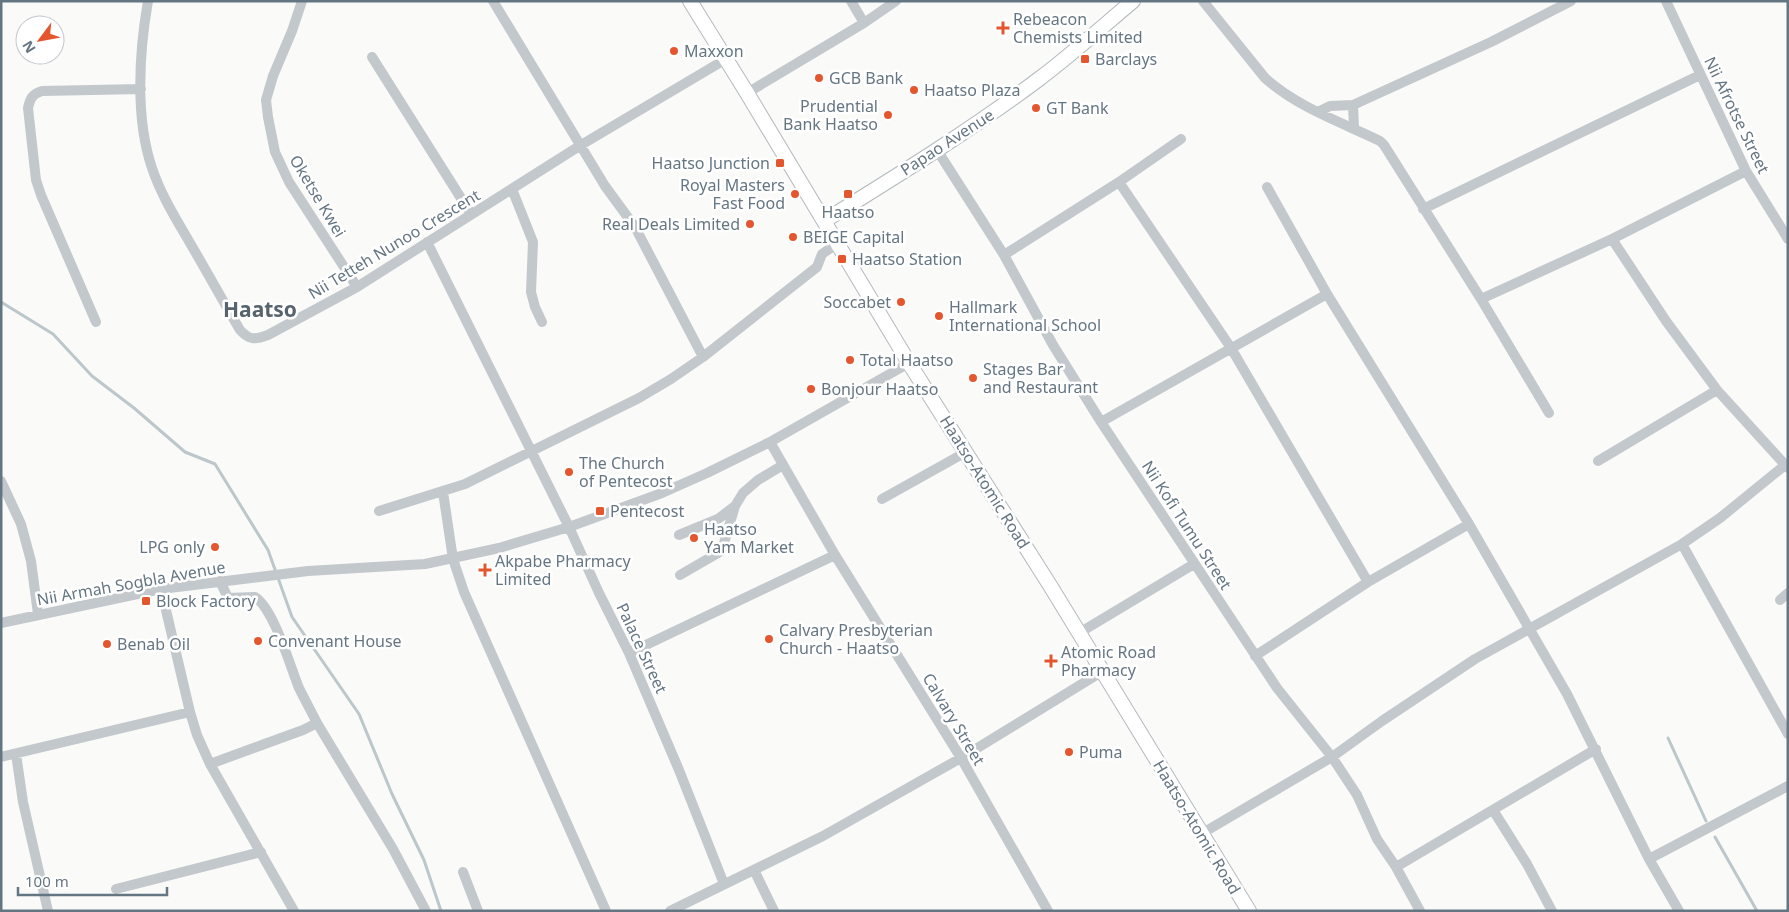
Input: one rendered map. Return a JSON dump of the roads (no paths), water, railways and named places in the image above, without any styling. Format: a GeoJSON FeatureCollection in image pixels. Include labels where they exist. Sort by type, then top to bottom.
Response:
{"type":"FeatureCollection","features":[{"type":"Feature","properties":{"kind":"main road","name":"Haatso-Atomic Road"},"geometry":{"type":"LineString","coordinates":[[690,1],[909,362],[1103,671],[1249,911]]}},
{"type":"Feature","properties":{"kind":"main road","name":"Papao Avenue"},"geometry":{"type":"LineString","coordinates":[[824,221],[937,150],[1039,79],[1133,1]]}},
{"type":"Feature","properties":{"kind":"street","name":"Nii Tetteh Nunoo Crescent"},"geometry":{"type":"LineString","coordinates":[[148,1],[143,38],[141,89],[142,122],[152,167],[159,186],[230,313],[245,335],[250,339],[258,340],[357,287],[581,145],[726,59]]}},
{"type":"Feature","properties":{"kind":"street","name":"Oketse Kwei"},"geometry":{"type":"LineString","coordinates":[[302,1],[289,39],[273,76],[266,100],[268,117],[276,152],[289,182],[357,287]]}},
{"type":"Feature","properties":{"kind":"street"},"geometry":{"type":"LineString","coordinates":[[493,1],[605,186],[635,227],[703,357]]}},
{"type":"Feature","properties":{"kind":"street"},"geometry":{"type":"LineString","coordinates":[[851,1],[864,23]]}},
{"type":"Feature","properties":{"kind":"street"},"geometry":{"type":"LineString","coordinates":[[747,93],[864,23],[896,1]]}},
{"type":"Feature","properties":{"kind":"street"},"geometry":{"type":"LineString","coordinates":[[1204,1],[1265,78],[1275,87],[1318,112],[1354,128],[1380,141],[1384,145],[1481,299],[1549,413]]}},
{"type":"Feature","properties":{"kind":"street"},"geometry":{"type":"LineString","coordinates":[[1318,112],[1330,106],[1353,105],[1490,42],[1571,1]]}},
{"type":"Feature","properties":{"kind":"street","name":"Nii Afrotse Street"},"geometry":{"type":"LineString","coordinates":[[1666,1],[1746,171],[1788,239]]}},
{"type":"Feature","properties":{"kind":"street"},"geometry":{"type":"LineString","coordinates":[[372,56],[471,214]]}},
{"type":"Feature","properties":{"kind":"street"},"geometry":{"type":"LineString","coordinates":[[1423,209],[1700,75]]}},
{"type":"Feature","properties":{"kind":"street"},"geometry":{"type":"LineString","coordinates":[[96,322],[38,188],[28,108],[30,99],[34,94],[42,91],[141,89]]}},
{"type":"Feature","properties":{"kind":"street"},"geometry":{"type":"LineString","coordinates":[[1353,105],[1354,128]]}},
{"type":"Feature","properties":{"kind":"street"},"geometry":{"type":"LineString","coordinates":[[1004,255],[1119,182],[1181,139]]}},
{"type":"Feature","properties":{"kind":"street","name":"Nii Kofi Tumu Street"},"geometry":{"type":"LineString","coordinates":[[937,150],[1004,255],[1053,346],[1101,422],[1255,656],[1332,758],[1357,795],[1377,839],[1396,867],[1420,911]]}},
{"type":"Feature","properties":{"kind":"street"},"geometry":{"type":"LineString","coordinates":[[1481,299],[1612,238],[1746,171]]}},
{"type":"Feature","properties":{"kind":"street"},"geometry":{"type":"LineString","coordinates":[[1119,182],[1231,348],[1368,582]]}},
{"type":"Feature","properties":{"kind":"street"},"geometry":{"type":"LineString","coordinates":[[1267,187],[1327,294],[1469,524],[1567,694],[1649,859],[1679,911]]}},
{"type":"Feature","properties":{"kind":"street"},"geometry":{"type":"LineString","coordinates":[[512,189],[533,242],[530,292],[542,322]]}},
{"type":"Feature","properties":{"kind":"street"},"geometry":{"type":"LineString","coordinates":[[1201,834],[1332,758],[1382,721],[1475,659],[1682,544],[1720,518],[1786,466],[1717,390],[1666,321],[1612,238]]}},
{"type":"Feature","properties":{"kind":"street","name":"Palace Street"},"geometry":{"type":"LineString","coordinates":[[427,242],[532,450],[629,653],[679,770],[724,884]]}},
{"type":"Feature","properties":{"kind":"street"},"geometry":{"type":"LineString","coordinates":[[379,511],[465,484],[639,398],[703,357],[818,267],[822,254],[838,244]]}},
{"type":"Feature","properties":{"kind":"street"},"geometry":{"type":"LineString","coordinates":[[1101,422],[1327,294]]}},
{"type":"Feature","properties":{"kind":"street","name":"Nii Armah Sogbla Avenue"},"geometry":{"type":"LineString","coordinates":[[1,622],[161,589],[308,571],[425,564],[499,548],[569,526],[662,493],[707,473],[770,442],[909,362]]}},
{"type":"Feature","properties":{"kind":"street"},"geometry":{"type":"LineString","coordinates":[[1598,461],[1717,390]]}},
{"type":"Feature","properties":{"kind":"street","name":"Calvary Street"},"geometry":{"type":"LineString","coordinates":[[770,442],[835,555],[961,758],[1048,911]]}},
{"type":"Feature","properties":{"kind":"street"},"geometry":{"type":"LineString","coordinates":[[882,499],[966,452]]}},
{"type":"Feature","properties":{"kind":"street"},"geometry":{"type":"LineString","coordinates":[[680,574],[722,550],[735,506],[743,493],[758,480],[783,465]]}},
{"type":"Feature","properties":{"kind":"street"},"geometry":{"type":"LineString","coordinates":[[1,482],[21,524],[31,561],[38,614]]}},
{"type":"Feature","properties":{"kind":"street"},"geometry":{"type":"LineString","coordinates":[[443,492],[453,558],[475,618],[606,911]]}},
{"type":"Feature","properties":{"kind":"street"},"geometry":{"type":"LineString","coordinates":[[679,535],[718,519],[735,506]]}},
{"type":"Feature","properties":{"kind":"street"},"geometry":{"type":"LineString","coordinates":[[1255,656],[1368,582],[1469,524]]}},
{"type":"Feature","properties":{"kind":"street"},"geometry":{"type":"LineString","coordinates":[[1682,544],[1788,734]]}},
{"type":"Feature","properties":{"kind":"street"},"geometry":{"type":"LineString","coordinates":[[629,653],[835,555]]}},
{"type":"Feature","properties":{"kind":"street"},"geometry":{"type":"LineString","coordinates":[[1079,633],[1194,564]]}},
{"type":"Feature","properties":{"kind":"street"},"geometry":{"type":"LineString","coordinates":[[220,581],[228,598],[255,597],[264,604],[299,688],[317,723],[393,849],[426,911]]}},
{"type":"Feature","properties":{"kind":"street"},"geometry":{"type":"LineString","coordinates":[[161,589],[197,735],[210,764],[294,911]]}},
{"type":"Feature","properties":{"kind":"street"},"geometry":{"type":"LineString","coordinates":[[670,911],[823,836],[961,758],[1103,671]]}},
{"type":"Feature","properties":{"kind":"street"},"geometry":{"type":"LineString","coordinates":[[1,758],[190,712]]}},
{"type":"Feature","properties":{"kind":"street"},"geometry":{"type":"LineString","coordinates":[[210,764],[303,730],[317,723]]}},
{"type":"Feature","properties":{"kind":"street"},"geometry":{"type":"LineString","coordinates":[[1396,867],[1596,750]]}},
{"type":"Feature","properties":{"kind":"street"},"geometry":{"type":"LineString","coordinates":[[16,754],[22,802],[48,911]]}},
{"type":"Feature","properties":{"kind":"street"},"geometry":{"type":"LineString","coordinates":[[1649,859],[1788,786]]}},
{"type":"Feature","properties":{"kind":"street"},"geometry":{"type":"LineString","coordinates":[[1493,810],[1528,864],[1552,911]]}},
{"type":"Feature","properties":{"kind":"street"},"geometry":{"type":"LineString","coordinates":[[116,889],[261,852]]}},
{"type":"Feature","properties":{"kind":"street"},"geometry":{"type":"LineString","coordinates":[[754,870],[774,911]]}},
{"type":"Feature","properties":{"kind":"street"},"geometry":{"type":"LineString","coordinates":[[464,872],[478,911]]}},
{"type":"Feature","properties":{"kind":"waterway"},"geometry":{"type":"LineString","coordinates":[[1,302],[53,334],[92,376],[134,408],[185,452],[215,464],[268,550],[292,617],[359,714],[392,794],[424,860],[441,911]]}},
{"type":"Feature","properties":{"kind":"waterway"},"geometry":{"type":"LineString","coordinates":[[1668,738],[1706,821]]}},
{"type":"Feature","properties":{"kind":"waterway"},"geometry":{"type":"LineString","coordinates":[[1715,837],[1757,911]]}},
{"type":"Feature","properties":{"kind":"place","name":"Rebeacon Chemists Limited"},"geometry":{"type":"Point","coordinates":[1003,28]}},
{"type":"Feature","properties":{"kind":"place","name":"Maxxon"},"geometry":{"type":"Point","coordinates":[674,51]}},
{"type":"Feature","properties":{"kind":"place","name":"Barclays"},"geometry":{"type":"Point","coordinates":[1085,59]}},
{"type":"Feature","properties":{"kind":"place","name":"GCB Bank"},"geometry":{"type":"Point","coordinates":[819,78]}},
{"type":"Feature","properties":{"kind":"place","name":"Haatso Plaza"},"geometry":{"type":"Point","coordinates":[914,90]}},
{"type":"Feature","properties":{"kind":"place","name":"GT Bank"},"geometry":{"type":"Point","coordinates":[1036,108]}},
{"type":"Feature","properties":{"kind":"place","name":"Prudential Bank Haatso"},"geometry":{"type":"Point","coordinates":[888,115]}},
{"type":"Feature","properties":{"kind":"place","name":"Haatso Junction"},"geometry":{"type":"Point","coordinates":[780,163]}},
{"type":"Feature","properties":{"kind":"place","name":"Royal Masters Fast Food"},"geometry":{"type":"Point","coordinates":[795,194]}},
{"type":"Feature","properties":{"kind":"place","name":"Haatso"},"geometry":{"type":"Point","coordinates":[848,194]}},
{"type":"Feature","properties":{"kind":"place","name":"Real Deals Limited"},"geometry":{"type":"Point","coordinates":[750,224]}},
{"type":"Feature","properties":{"kind":"place","name":"BEIGE Capital"},"geometry":{"type":"Point","coordinates":[793,237]}},
{"type":"Feature","properties":{"kind":"place","name":"Haatso Station"},"geometry":{"type":"Point","coordinates":[842,259]}},
{"type":"Feature","properties":{"kind":"place","name":"Soccabet"},"geometry":{"type":"Point","coordinates":[901,302]}},
{"type":"Feature","properties":{"kind":"place","name":"Hallmark International School"},"geometry":{"type":"Point","coordinates":[939,316]}},
{"type":"Feature","properties":{"kind":"place","name":"Total Haatso"},"geometry":{"type":"Point","coordinates":[850,360]}},
{"type":"Feature","properties":{"kind":"place","name":"Stages Bar and Restaurant"},"geometry":{"type":"Point","coordinates":[973,378]}},
{"type":"Feature","properties":{"kind":"place","name":"Bonjour Haatso"},"geometry":{"type":"Point","coordinates":[811,389]}},
{"type":"Feature","properties":{"kind":"place","name":"The Church of Pentecost"},"geometry":{"type":"Point","coordinates":[569,472]}},
{"type":"Feature","properties":{"kind":"place","name":"Pentecost"},"geometry":{"type":"Point","coordinates":[600,511]}},
{"type":"Feature","properties":{"kind":"place","name":"Haatso Yam Market"},"geometry":{"type":"Point","coordinates":[694,538]}},
{"type":"Feature","properties":{"kind":"place","name":"LPG only"},"geometry":{"type":"Point","coordinates":[215,547]}},
{"type":"Feature","properties":{"kind":"place","name":"Akpabe Pharmacy Limited"},"geometry":{"type":"Point","coordinates":[485,570]}},
{"type":"Feature","properties":{"kind":"place","name":"Block Factory"},"geometry":{"type":"Point","coordinates":[146,601]}},
{"type":"Feature","properties":{"kind":"place","name":"Calvary Presbyterian Church - Haatso"},"geometry":{"type":"Point","coordinates":[769,639]}},
{"type":"Feature","properties":{"kind":"place","name":"Convenant House"},"geometry":{"type":"Point","coordinates":[258,641]}},
{"type":"Feature","properties":{"kind":"place","name":"Benab Oil"},"geometry":{"type":"Point","coordinates":[107,644]}},
{"type":"Feature","properties":{"kind":"place","name":"Atomic Road Pharmacy"},"geometry":{"type":"Point","coordinates":[1051,661]}},
{"type":"Feature","properties":{"kind":"place","name":"Puma"},"geometry":{"type":"Point","coordinates":[1069,752]}},
{"type":"Feature","properties":{"kind":"district","name":"Haatso"},"geometry":{"type":"Point","coordinates":[260,309]}}]}
